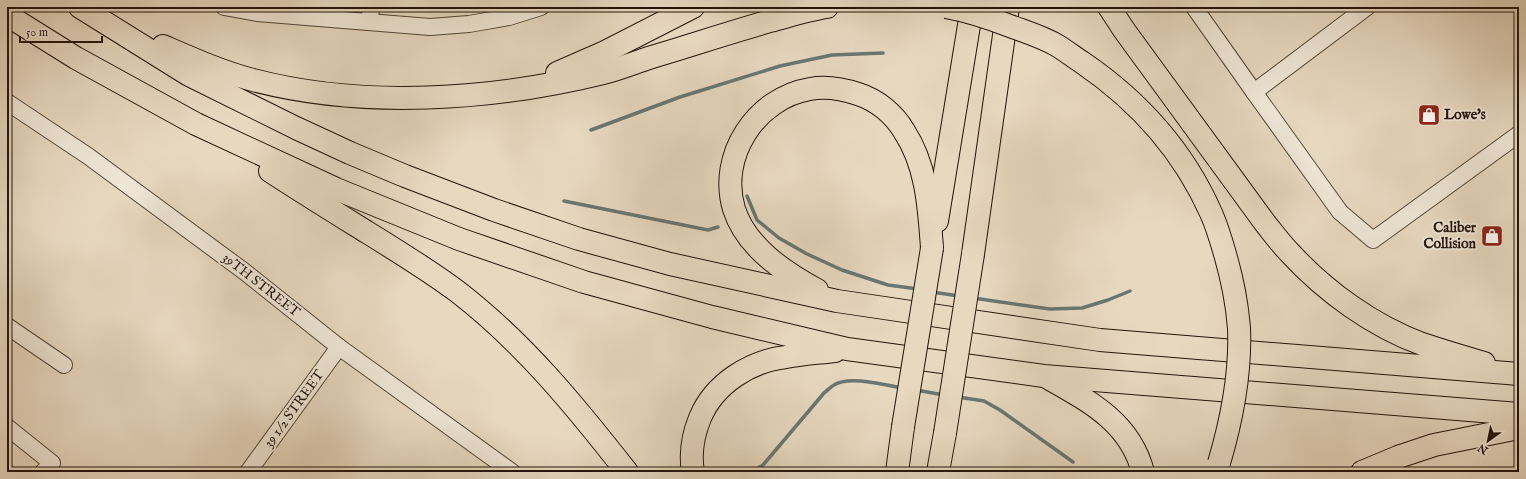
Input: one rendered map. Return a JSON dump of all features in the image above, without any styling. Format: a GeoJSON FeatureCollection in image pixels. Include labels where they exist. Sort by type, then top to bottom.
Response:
{"type":"FeatureCollection","features":[{"type":"Feature","properties":{"kind":"highway"},"geometry":{"type":"LineString","coordinates":[[523,89],[605,52],[693,7]]}},
{"type":"Feature","properties":{"kind":"highway"},"geometry":{"type":"LineString","coordinates":[[85,10],[214,68],[252,80],[291,89],[333,94],[416,98],[457,96],[523,89],[603,73],[743,29],[827,7]]}},
{"type":"Feature","properties":{"kind":"highway"},"geometry":{"type":"LineString","coordinates":[[946,7],[981,15],[1032,34],[1058,46],[1101,75],[1122,92],[1141,110],[1176,150],[1190,171],[1212,215],[1222,246],[1231,278],[1238,327],[1238,370],[1233,408],[1218,468]]}},
{"type":"Feature","properties":{"kind":"highway"},"geometry":{"type":"LineString","coordinates":[[896,472],[972,7]]}},
{"type":"Feature","properties":{"kind":"highway"},"geometry":{"type":"LineString","coordinates":[[938,472],[1008,7]]}},
{"type":"Feature","properties":{"kind":"highway"},"geometry":{"type":"LineString","coordinates":[[1109,7],[1265,223],[1290,253],[1319,282],[1351,306],[1385,327],[1421,343],[1519,374]]}},
{"type":"Feature","properties":{"kind":"highway"},"geometry":{"type":"LineString","coordinates":[[85,10],[189,75],[350,153],[420,182],[494,210],[579,239],[670,264],[837,301],[1100,340],[1519,374]]}},
{"type":"Feature","properties":{"kind":"highway"},"geometry":{"type":"LineString","coordinates":[[7,15],[76,58],[196,124],[425,269],[459,293],[520,346],[548,375],[574,405],[627,472]]}},
{"type":"Feature","properties":{"kind":"highway"},"geometry":{"type":"LineString","coordinates":[[837,301],[800,281],[764,254],[742,227],[734,210],[730,180],[732,164],[736,151],[744,135],[754,121],[767,108],[783,98],[796,92],[810,89],[838,89],[863,96],[876,102],[896,120],[911,142],[924,180],[929,206],[932,248]]}},
{"type":"Feature","properties":{"kind":"highway"},"geometry":{"type":"LineString","coordinates":[[196,124],[336,189],[459,239],[584,282],[712,317],[848,349],[1044,376],[1519,414]]}},
{"type":"Feature","properties":{"kind":"highway"},"geometry":{"type":"LineString","coordinates":[[693,472],[692,457],[696,429],[702,412],[723,385],[750,367],[767,361],[785,357],[848,349]]}},
{"type":"Feature","properties":{"kind":"highway"},"geometry":{"type":"LineString","coordinates":[[1044,376],[1109,416],[1127,436],[1134,447],[1144,472]]}},
{"type":"Feature","properties":{"kind":"highway"},"geometry":{"type":"LineString","coordinates":[[1362,472],[1398,457],[1434,445],[1519,428]]}},
{"type":"Feature","properties":{"kind":"highway"},"geometry":{"type":"LineString","coordinates":[[945,433],[946,472]]}},
{"type":"Feature","properties":{"kind":"highway"},"geometry":{"type":"LineString","coordinates":[[885,472],[901,436]]}},
{"type":"Feature","properties":{"kind":"street"},"geometry":{"type":"LineString","coordinates":[[224,7],[257,13],[370,15],[430,27],[470,24],[509,17],[542,7]]}},
{"type":"Feature","properties":{"kind":"street"},"geometry":{"type":"LineString","coordinates":[[1194,7],[1340,212],[1373,240],[1519,134]]}},
{"type":"Feature","properties":{"kind":"street"},"geometry":{"type":"LineString","coordinates":[[1254,92],[1367,7]]}},
{"type":"Feature","properties":{"kind":"street","name":"39TH STREET"},"geometry":{"type":"LineString","coordinates":[[7,102],[94,161],[245,272],[339,346],[512,472]]}},
{"type":"Feature","properties":{"kind":"street"},"geometry":{"type":"LineString","coordinates":[[7,326],[64,365]]}},
{"type":"Feature","properties":{"kind":"street","name":"39 1/2 STREET"},"geometry":{"type":"LineString","coordinates":[[248,472],[339,346]]}},
{"type":"Feature","properties":{"kind":"street"},"geometry":{"type":"LineString","coordinates":[[7,427],[52,463],[43,472]]}},
{"type":"Feature","properties":{"kind":"waterway"},"geometry":{"type":"LineString","coordinates":[[591,130],[680,97],[780,66],[832,55],[883,53]]}},
{"type":"Feature","properties":{"kind":"waterway"},"geometry":{"type":"LineString","coordinates":[[747,196],[757,220],[779,238],[807,254],[842,270],[888,285],[918,289]]}},
{"type":"Feature","properties":{"kind":"waterway"},"geometry":{"type":"LineString","coordinates":[[564,201],[708,230],[718,227]]}},
{"type":"Feature","properties":{"kind":"waterway"},"geometry":{"type":"LineString","coordinates":[[973,298],[1050,309],[1082,308],[1130,291]]}},
{"type":"Feature","properties":{"kind":"waterway"},"geometry":{"type":"LineString","coordinates":[[932,292],[959,296]]}},
{"type":"Feature","properties":{"kind":"waterway"},"geometry":{"type":"LineString","coordinates":[[751,472],[763,465],[824,393],[834,385],[841,382],[858,381],[902,388]]}},
{"type":"Feature","properties":{"kind":"waterway"},"geometry":{"type":"LineString","coordinates":[[916,390],[944,395]]}},
{"type":"Feature","properties":{"kind":"waterway"},"geometry":{"type":"LineString","coordinates":[[958,397],[984,401],[1000,410],[1073,462]]}},
{"type":"Feature","properties":{"kind":"place","name":"Lowe's"},"geometry":{"type":"Point","coordinates":[1429,115]}},
{"type":"Feature","properties":{"kind":"place","name":"Caliber Collision"},"geometry":{"type":"Point","coordinates":[1492,236]}}]}
